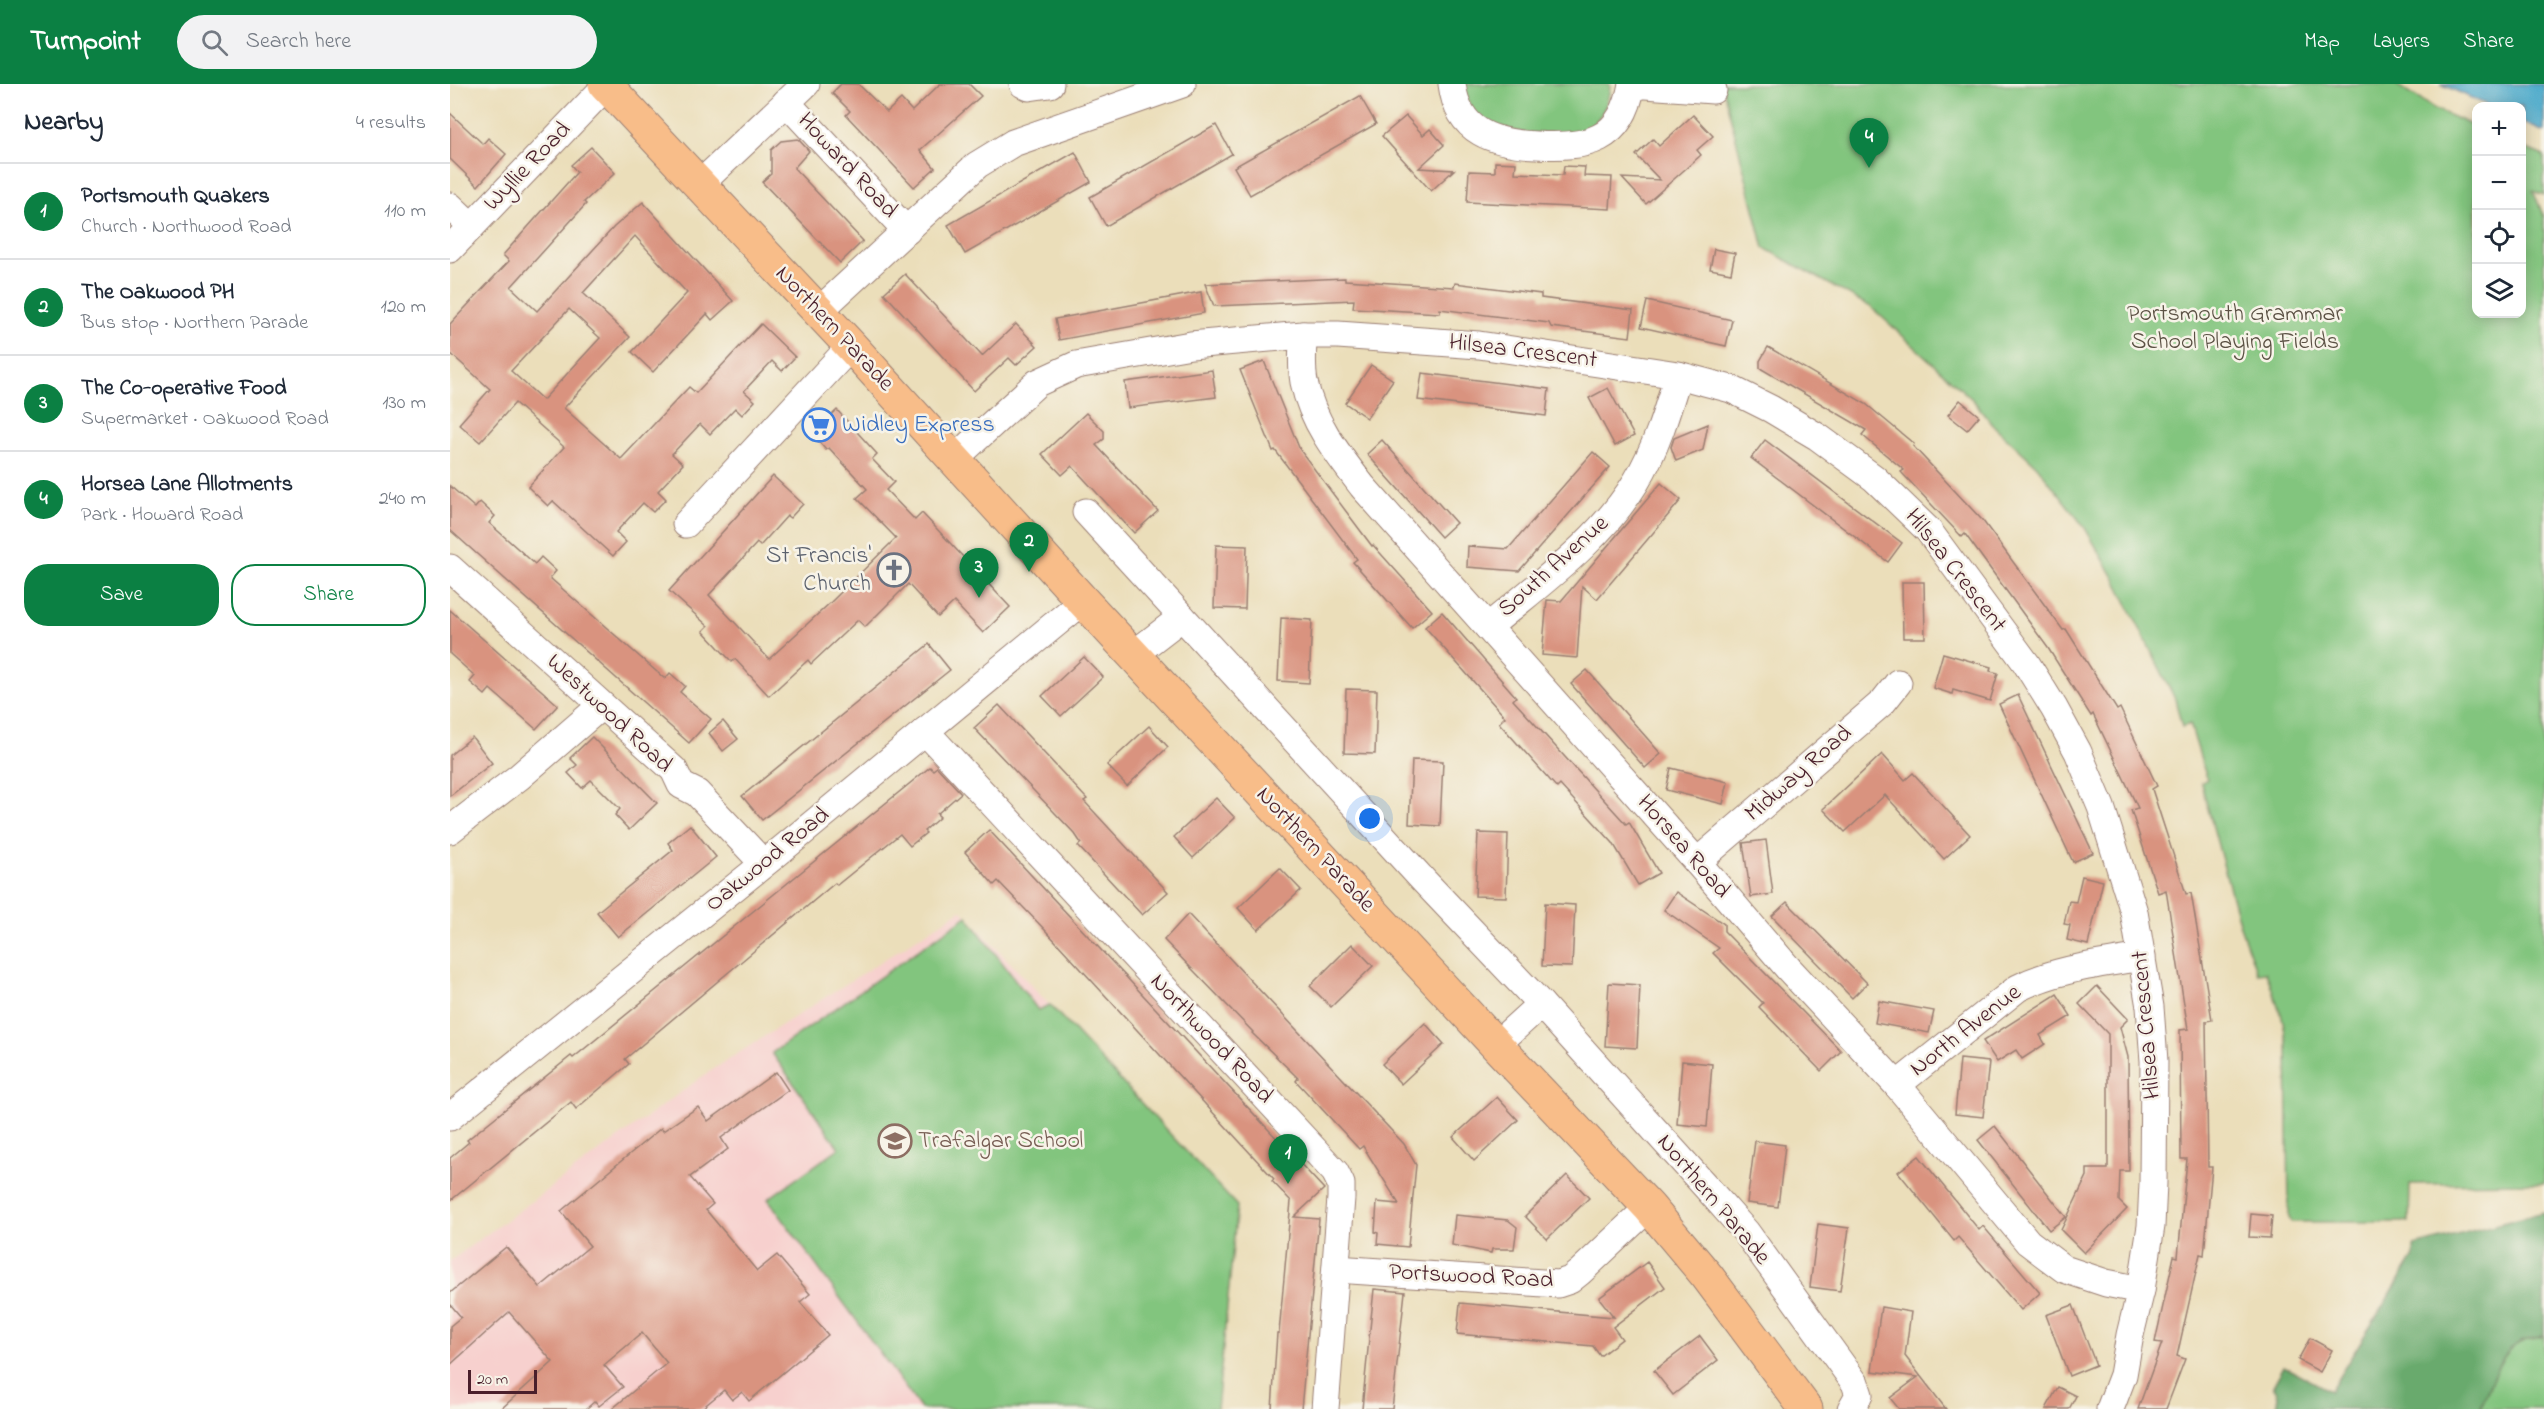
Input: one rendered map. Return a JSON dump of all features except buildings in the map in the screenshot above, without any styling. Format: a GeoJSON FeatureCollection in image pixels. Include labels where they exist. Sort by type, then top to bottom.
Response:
{"type":"FeatureCollection","features":[{"type":"Feature","properties":{"kind":"main road","name":"Northern Parade"},"geometry":{"type":"LineString","coordinates":[[606,85],[819,311],[1083,601],[1649,1207],[1707,1276],[1806,1409]]}},
{"type":"Feature","properties":{"kind":"street"},"geometry":{"type":"LineString","coordinates":[[1023,84],[1029,87],[1050,84]]}},
{"type":"Feature","properties":{"kind":"street","name":"Howard Road"},"geometry":{"type":"LineString","coordinates":[[819,311],[977,165],[1013,143],[1182,84]]}},
{"type":"Feature","properties":{"kind":"street"},"geometry":{"type":"LineString","coordinates":[[1452,84],[1455,100],[1462,114],[1484,135],[1506,143],[1563,147],[1587,144],[1611,129],[1627,106],[1632,84],[1713,90]]}},
{"type":"Feature","properties":{"kind":"street","name":"Wyllie Road"},"geometry":{"type":"LineString","coordinates":[[450,249],[606,85]]}},
{"type":"Feature","properties":{"kind":"street"},"geometry":{"type":"LineString","coordinates":[[700,184],[796,93]]}},
{"type":"Feature","properties":{"kind":"street","name":"Howard Road"},"geometry":{"type":"LineString","coordinates":[[796,93],[907,231]]}},
{"type":"Feature","properties":{"kind":"street"},"geometry":{"type":"LineString","coordinates":[[450,206],[471,226]]}},
{"type":"Feature","properties":{"kind":"street","name":"Hilsea Crescent"},"geometry":{"type":"LineString","coordinates":[[954,459],[1037,383],[1076,365],[1191,345],[1303,335],[1479,345],[1584,359],[1678,375],[1731,389],[1818,437],[1874,478],[1928,530],[2026,663],[2078,752],[2102,807],[2134,912],[2150,1007],[2154,1115],[2151,1226],[2141,1290],[2123,1375],[2110,1409]]}},
{"type":"Feature","properties":{"kind":"street","name":"Horsea Road"},"geometry":{"type":"LineString","coordinates":[[1303,335],[1305,383],[1312,404],[1329,441],[1363,487],[1697,861],[1787,967],[1897,1085],[2028,1242],[2064,1269],[2106,1283],[2141,1290]]}},
{"type":"Feature","properties":{"kind":"street"},"geometry":{"type":"LineString","coordinates":[[686,524],[719,471],[851,346]]}},
{"type":"Feature","properties":{"kind":"street","name":"South Avenue"},"geometry":{"type":"LineString","coordinates":[[1488,627],[1570,558],[1618,507],[1636,481],[1653,447],[1678,375]]}},
{"type":"Feature","properties":{"kind":"street","name":"Northern Parade"},"geometry":{"type":"LineString","coordinates":[[1086,512],[1424,882],[1541,1004],[1746,1233],[1855,1383],[1859,1395],[1851,1409]]}},
{"type":"Feature","properties":{"kind":"street","name":"Westwood Road"},"geometry":{"type":"LineString","coordinates":[[450,568],[674,770],[681,785],[697,793],[763,863]]}},
{"type":"Feature","properties":{"kind":"street","name":"Oakwood Road"},"geometry":{"type":"LineString","coordinates":[[450,1117],[1083,601]]}},
{"type":"Feature","properties":{"kind":"street"},"geometry":{"type":"LineString","coordinates":[[1134,654],[1182,617]]}},
{"type":"Feature","properties":{"kind":"street","name":"Midway Road"},"geometry":{"type":"LineString","coordinates":[[1697,861],[1883,702],[1898,683]]}},
{"type":"Feature","properties":{"kind":"street"},"geometry":{"type":"LineString","coordinates":[[450,830],[519,777],[601,706]]}},
{"type":"Feature","properties":{"kind":"street","name":"Northwood Road"},"geometry":{"type":"LineString","coordinates":[[925,731],[1335,1172],[1341,1184],[1325,1409]]}},
{"type":"Feature","properties":{"kind":"street","name":"North Avenue"},"geometry":{"type":"LineString","coordinates":[[1897,1085],[1997,1003],[2031,981],[2068,971],[2142,957]]}},
{"type":"Feature","properties":{"kind":"street"},"geometry":{"type":"LineString","coordinates":[[1496,1045],[1541,1004]]}},
{"type":"Feature","properties":{"kind":"street","name":"Portswood Road"},"geometry":{"type":"LineString","coordinates":[[1336,1269],[1558,1284],[1570,1280],[1580,1272],[1649,1207]]}},
{"type":"Feature","properties":{"kind":"shaded area","name":"Trafalgar School"},"geometry":{"type":"Polygon","coordinates":[[[961,910],[1237,1206],[1217,1409],[450,1409],[450,1261],[703,1076],[961,910]]]}},
{"type":"Feature","properties":{"kind":"green space"},"geometry":{"type":"Polygon","coordinates":[[[1460,84],[1610,84],[1603,112],[1585,134],[1524,134],[1477,120],[1460,84]]]}},
{"type":"Feature","properties":{"kind":"green space","name":"Portsmouth Grammar School Playing Fields"},"geometry":{"type":"Polygon","coordinates":[[[1722,84],[2395,84],[2435,109],[2472,125],[2472,318],[2526,318],[2526,149],[2544,156],[2544,195],[2533,191],[2544,217],[2544,1183],[2410,1184],[2409,1222],[2291,1222],[2289,1218],[2287,1041],[2282,1017],[2266,972],[2257,973],[2240,926],[2201,783],[2207,779],[2190,724],[2182,727],[2175,699],[2115,579],[2085,528],[2037,466],[1994,426],[1973,400],[1871,307],[1764,248],[1722,84]]]}},
{"type":"Feature","properties":{"kind":"green space"},"geometry":{"type":"Polygon","coordinates":[[[967,916],[1038,1010],[1050,1005],[1237,1206],[1217,1409],[921,1409],[768,1199],[839,1148],[772,1053],[967,916]]]}},
{"type":"Feature","properties":{"kind":"green space"},"geometry":{"type":"Polygon","coordinates":[[[2544,1212],[2544,1336],[2521,1342],[2506,1354],[2480,1409],[2275,1409],[2278,1397],[2273,1386],[2284,1366],[2330,1391],[2414,1256],[2414,1246],[2544,1212]]]}},
{"type":"Feature","properties":{"kind":"green space"},"geometry":{"type":"Polygon","coordinates":[[[2544,1336],[2544,1409],[2480,1409],[2506,1354],[2521,1342],[2544,1336]]]}},
{"type":"Feature","properties":{"kind":"water"},"geometry":{"type":"Polygon","coordinates":[[[2441,84],[2544,84],[2544,132],[2526,124],[2526,102],[2480,102],[2441,84]]]}},
{"type":"Feature","properties":{"kind":"place","name":"Horsea Lane Allotments"},"geometry":{"type":"Point","coordinates":[1869,168]}},
{"type":"Feature","properties":{"kind":"place","name":"Widley Express"},"geometry":{"type":"Point","coordinates":[819,425]}},
{"type":"Feature","properties":{"kind":"place","name":"St Francis' Church"},"geometry":{"type":"Point","coordinates":[894,570]}},
{"type":"Feature","properties":{"kind":"place","name":"The Oakwood PH"},"geometry":{"type":"Point","coordinates":[1029,572]}},
{"type":"Feature","properties":{"kind":"place","name":"The Co-operative Food"},"geometry":{"type":"Point","coordinates":[979,598]}},
{"type":"Feature","properties":{"kind":"place","name":"Trafalgar School"},"geometry":{"type":"Point","coordinates":[895,1141]}},
{"type":"Feature","properties":{"kind":"place","name":"Portsmouth Quakers"},"geometry":{"type":"Point","coordinates":[1288,1184]}}]}
